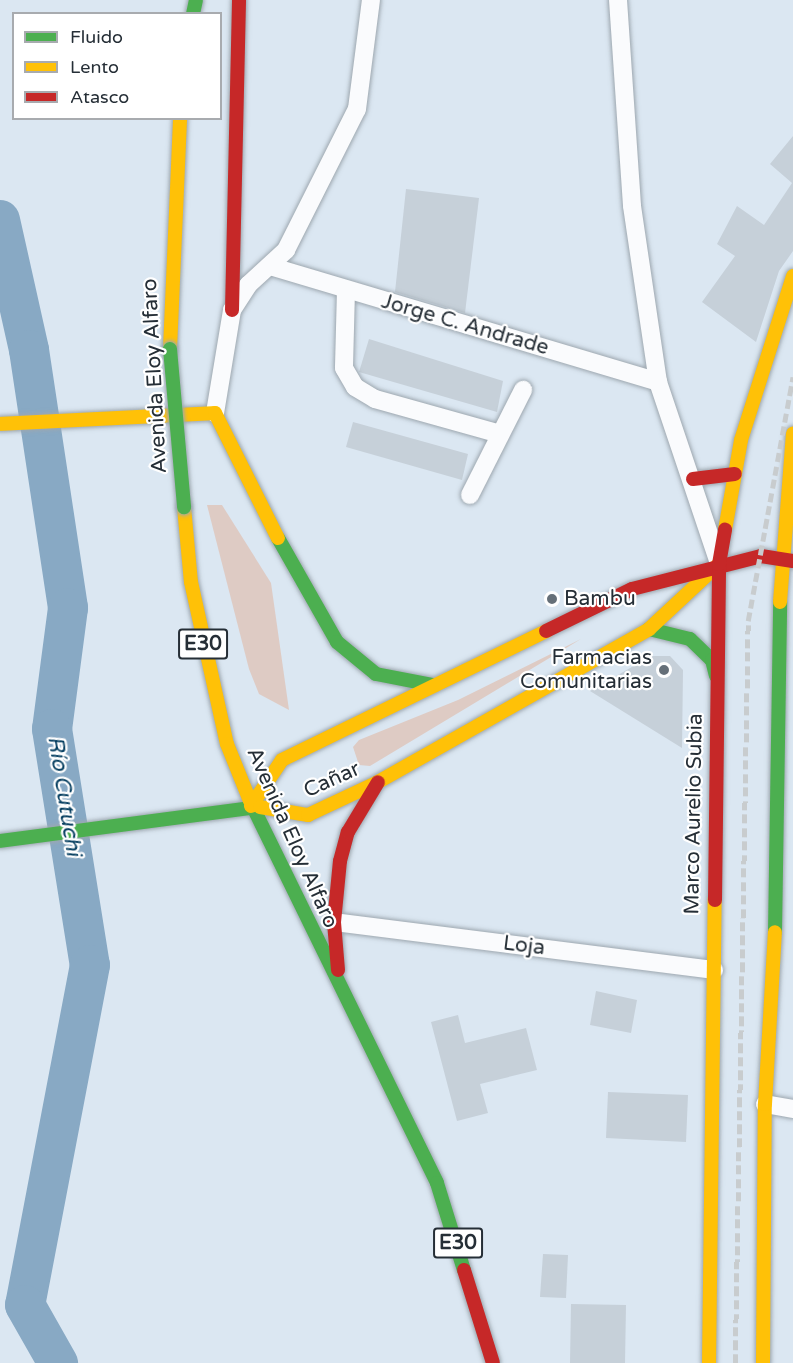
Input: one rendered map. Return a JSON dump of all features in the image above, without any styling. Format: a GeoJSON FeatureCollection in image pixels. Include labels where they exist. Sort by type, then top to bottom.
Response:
{"type":"FeatureCollection","features":[{"type":"Feature","properties":{"kind":"main road"},"geometry":{"type":"LineString","coordinates":[[232,310],[239,0]]}},
{"type":"Feature","properties":{"kind":"main road","name":"Avenida Eloy Alfaro"},"geometry":{"type":"LineString","coordinates":[[180,120],[170,349],[184,507],[206,661],[227,744],[251,806],[437,1183],[493,1363]]}},
{"type":"Feature","properties":{"kind":"main road","name":"Marco Aurelio Subia"},"geometry":{"type":"LineString","coordinates":[[709,1363],[719,564],[735,474],[793,276]]}},
{"type":"Feature","properties":{"kind":"main road"},"geometry":{"type":"LineString","coordinates":[[0,424],[215,413],[300,582],[337,642],[376,674],[401,683],[434,685]]}},
{"type":"Feature","properties":{"kind":"main road"},"geometry":{"type":"LineString","coordinates":[[767,1362],[765,1104],[784,967],[787,559],[793,434]]}},
{"type":"Feature","properties":{"kind":"main road"},"geometry":{"type":"LineString","coordinates":[[693,479],[724,479],[735,474]]}},
{"type":"Feature","properties":{"kind":"main road","name":"Cañar"},"geometry":{"type":"LineString","coordinates":[[719,564],[649,629],[378,782],[308,815],[251,806],[282,760],[632,589],[719,564],[787,559]]}},
{"type":"Feature","properties":{"kind":"main road"},"geometry":{"type":"LineString","coordinates":[[649,629],[690,639],[712,660],[717,679]]}},
{"type":"Feature","properties":{"kind":"main road"},"geometry":{"type":"LineString","coordinates":[[341,990],[334,922],[348,832],[378,782]]}},
{"type":"Feature","properties":{"kind":"main road"},"geometry":{"type":"LineString","coordinates":[[0,841],[183,821],[251,806]]}},
{"type":"Feature","properties":{"kind":"street"},"geometry":{"type":"LineString","coordinates":[[215,413],[232,310],[248,285],[273,267],[328,173],[357,109],[371,0]]}},
{"type":"Feature","properties":{"kind":"street"},"geometry":{"type":"LineString","coordinates":[[618,0],[633,206],[658,382],[693,479],[719,564]]}},
{"type":"Feature","properties":{"kind":"street","name":"Jorge C. Andrade"},"geometry":{"type":"LineString","coordinates":[[273,267],[658,382]]}},
{"type":"Feature","properties":{"kind":"street"},"geometry":{"type":"LineString","coordinates":[[346,290],[344,368],[355,387],[375,399],[500,434]]}},
{"type":"Feature","properties":{"kind":"street"},"geometry":{"type":"LineString","coordinates":[[470,495],[523,390]]}},
{"type":"Feature","properties":{"kind":"street","name":"Loja"},"geometry":{"type":"LineString","coordinates":[[334,922],[714,970]]}},
{"type":"Feature","properties":{"kind":"street"},"geometry":{"type":"LineString","coordinates":[[765,1104],[793,1109]]}},
{"type":"Feature","properties":{"kind":"shaded area"},"geometry":{"type":"Polygon","coordinates":[[[207,505],[222,505],[271,583],[289,710],[259,694],[249,669],[207,505]]]}},
{"type":"Feature","properties":{"kind":"shaded area"},"geometry":{"type":"Polygon","coordinates":[[[581,639],[370,766],[359,765],[353,747],[359,740],[458,700],[581,639]]]}},
{"type":"Feature","properties":{"kind":"building"},"geometry":{"type":"Polygon","coordinates":[[[793,136],[793,251],[779,271],[756,342],[702,302],[735,256],[717,244],[737,206],[764,225],[792,183],[770,164],[793,136]]]}},
{"type":"Feature","properties":{"kind":"building"},"geometry":{"type":"Polygon","coordinates":[[[406,189],[479,198],[465,313],[395,292],[406,189]]]}},
{"type":"Feature","properties":{"kind":"building"},"geometry":{"type":"Polygon","coordinates":[[[369,339],[503,381],[497,412],[359,372],[369,339]]]}},
{"type":"Feature","properties":{"kind":"building"},"geometry":{"type":"Polygon","coordinates":[[[353,422],[468,454],[462,480],[346,447],[353,422]]]}},
{"type":"Feature","properties":{"kind":"building"},"geometry":{"type":"Polygon","coordinates":[[[651,656],[670,656],[683,670],[682,748],[590,691],[651,656]]]}},
{"type":"Feature","properties":{"kind":"building"},"geometry":{"type":"Polygon","coordinates":[[[596,991],[637,1000],[631,1033],[590,1025],[596,991]]]}},
{"type":"Feature","properties":{"kind":"building"},"geometry":{"type":"Polygon","coordinates":[[[458,1015],[465,1043],[526,1028],[537,1070],[480,1084],[488,1113],[457,1121],[431,1022],[458,1015]]]}},
{"type":"Feature","properties":{"kind":"building"},"geometry":{"type":"Polygon","coordinates":[[[608,1092],[688,1095],[686,1142],[606,1138],[608,1092]]]}},
{"type":"Feature","properties":{"kind":"building"},"geometry":{"type":"Polygon","coordinates":[[[543,1254],[568,1255],[566,1298],[540,1297],[543,1254]]]}},
{"type":"Feature","properties":{"kind":"building"},"geometry":{"type":"Polygon","coordinates":[[[571,1304],[626,1305],[625,1363],[570,1363],[571,1304]]]}},
{"type":"Feature","properties":{"kind":"waterway","name":"Río Cutuchi"},"geometry":{"type":"LineString","coordinates":[[0,220],[29,350],[68,608],[52,729],[90,965],[25,1305],[58,1363]]}},
{"type":"Feature","properties":{"kind":"railway"},"geometry":{"type":"LineString","coordinates":[[735,1363],[748,621],[793,377]]}},
{"type":"Feature","properties":{"kind":"traffic: fast"},"geometry":{"type":"LineString","coordinates":[[193,12],[196,0]]}},
{"type":"Feature","properties":{"kind":"traffic: fast"},"geometry":{"type":"LineString","coordinates":[[170,349],[184,507]]}},
{"type":"Feature","properties":{"kind":"traffic: fast"},"geometry":{"type":"LineString","coordinates":[[278,538],[337,642],[376,674],[432,685]]}},
{"type":"Feature","properties":{"kind":"traffic: fast"},"geometry":{"type":"LineString","coordinates":[[775,932],[780,602]]}},
{"type":"Feature","properties":{"kind":"traffic: fast"},"geometry":{"type":"LineString","coordinates":[[649,629],[690,639],[712,660],[716,676]]}},
{"type":"Feature","properties":{"kind":"traffic: fast"},"geometry":{"type":"LineString","coordinates":[[250,801],[437,1183],[464,1270]]}},
{"type":"Feature","properties":{"kind":"traffic: fast"},"geometry":{"type":"LineString","coordinates":[[0,841],[260,807]]}},
{"type":"Feature","properties":{"kind":"traffic: slow"},"geometry":{"type":"LineString","coordinates":[[170,349],[180,120]]}},
{"type":"Feature","properties":{"kind":"traffic: slow"},"geometry":{"type":"LineString","coordinates":[[725,530],[741,440],[793,276]]}},
{"type":"Feature","properties":{"kind":"traffic: slow"},"geometry":{"type":"LineString","coordinates":[[0,424],[215,413],[278,538]]}},
{"type":"Feature","properties":{"kind":"traffic: slow"},"geometry":{"type":"LineString","coordinates":[[780,602],[793,434]]}},
{"type":"Feature","properties":{"kind":"traffic: slow"},"geometry":{"type":"LineString","coordinates":[[184,507],[191,582],[227,744],[250,801]]}},
{"type":"Feature","properties":{"kind":"traffic: slow"},"geometry":{"type":"LineString","coordinates":[[260,807],[308,815],[378,782],[649,629],[719,564]]}},
{"type":"Feature","properties":{"kind":"traffic: slow"},"geometry":{"type":"LineString","coordinates":[[251,806],[282,760],[546,631]]}},
{"type":"Feature","properties":{"kind":"traffic: slow"},"geometry":{"type":"LineString","coordinates":[[709,1363],[715,900]]}},
{"type":"Feature","properties":{"kind":"traffic: slow"},"geometry":{"type":"LineString","coordinates":[[763,1363],[765,1104],[775,932]]}},
{"type":"Feature","properties":{"kind":"traffic: jam"},"geometry":{"type":"LineString","coordinates":[[232,310],[239,0]]}},
{"type":"Feature","properties":{"kind":"traffic: jam"},"geometry":{"type":"LineString","coordinates":[[693,479],[735,474]]}},
{"type":"Feature","properties":{"kind":"traffic: jam"},"geometry":{"type":"LineString","coordinates":[[715,900],[719,564],[725,530]]}},
{"type":"Feature","properties":{"kind":"traffic: jam"},"geometry":{"type":"LineString","coordinates":[[546,631],[632,589],[761,556],[793,561]]}},
{"type":"Feature","properties":{"kind":"traffic: jam"},"geometry":{"type":"LineString","coordinates":[[338,970],[334,922],[340,861],[348,832],[378,782]]}},
{"type":"Feature","properties":{"kind":"traffic: jam"},"geometry":{"type":"LineString","coordinates":[[464,1270],[493,1363]]}},
{"type":"Feature","properties":{"kind":"place","name":"Bambu"},"geometry":{"type":"Point","coordinates":[552,599]}},
{"type":"Feature","properties":{"kind":"place","name":"Farmacias Comunitarias"},"geometry":{"type":"Point","coordinates":[664,670]}}]}
